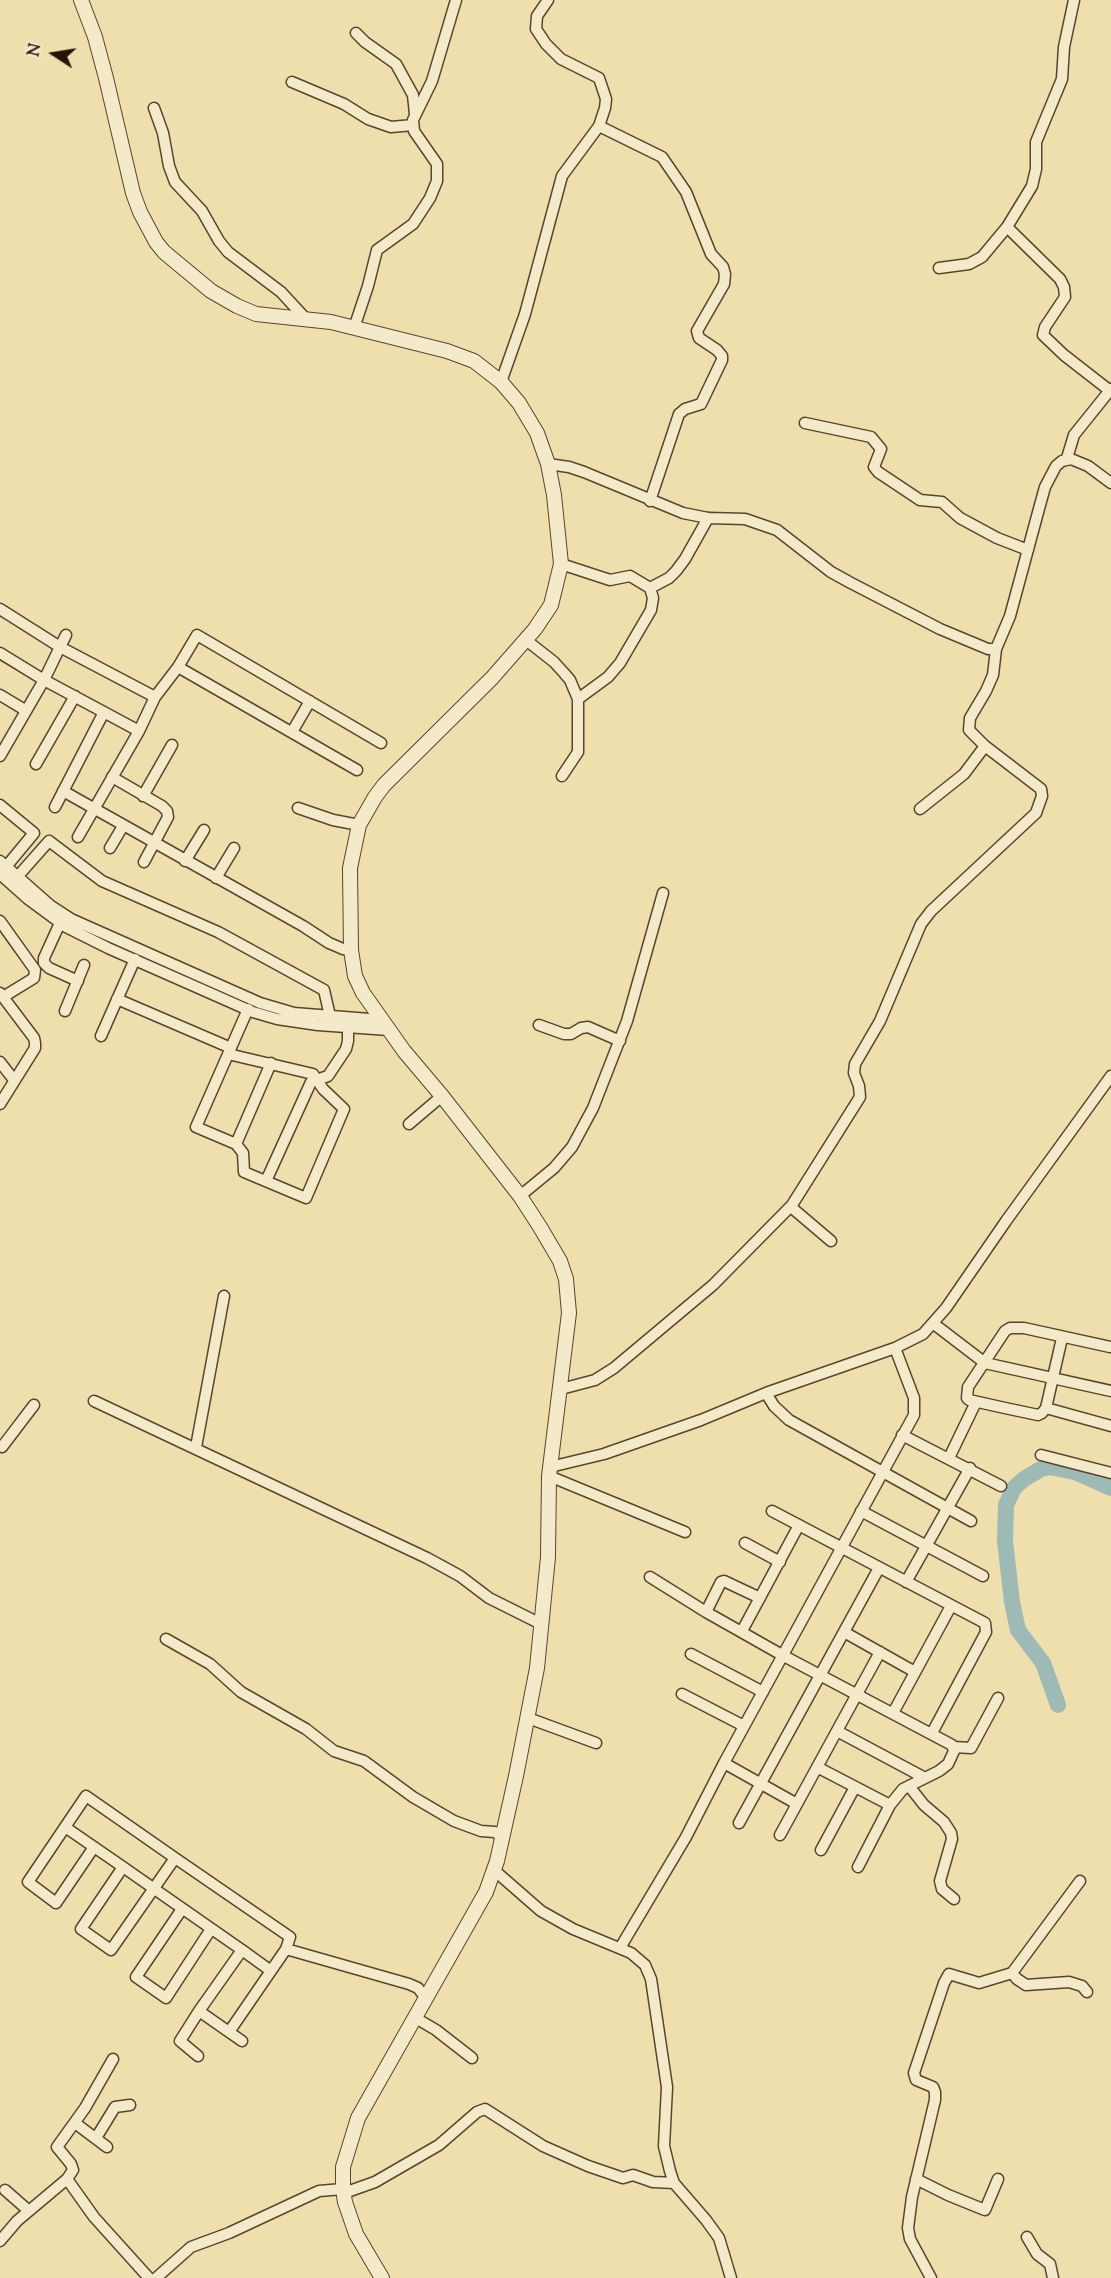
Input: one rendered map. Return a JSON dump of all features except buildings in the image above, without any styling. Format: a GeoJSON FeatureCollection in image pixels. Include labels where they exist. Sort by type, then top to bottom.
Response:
{"type":"FeatureCollection","features":[{"type":"Feature","properties":{"kind":"street"},"geometry":{"type":"LineString","coordinates":[[81,0],[106,78],[133,193],[156,242],[174,262],[211,291],[256,314],[300,318],[354,328],[460,355],[486,369],[501,382],[519,404],[537,433],[548,464],[556,504],[561,564],[551,605],[526,640],[492,678],[384,785],[353,824],[347,950],[358,985],[440,1098],[520,1196],[560,1261],[566,1280],[569,1312],[550,1472],[548,1557],[536,1622],[537,1668],[528,1718],[499,1835],[494,1870],[486,1892],[422,1993],[414,2017],[358,2118],[343,2167],[340,2190],[356,2234],[382,2278]]}},
{"type":"Feature","properties":{"kind":"street"},"geometry":{"type":"LineString","coordinates":[[292,82],[344,104],[376,122],[392,127],[414,119],[432,81],[456,0]]}},
{"type":"Feature","properties":{"kind":"street"},"geometry":{"type":"LineString","coordinates":[[501,382],[525,314],[562,176],[599,126],[606,108],[606,99],[599,78],[561,58],[546,44],[536,28],[537,15],[548,0]]}},
{"type":"Feature","properties":{"kind":"street"},"geometry":{"type":"LineString","coordinates":[[939,268],[969,264],[982,257],[1007,227],[1032,186],[1036,169],[1036,142],[1062,79],[1064,47],[1074,0]]}},
{"type":"Feature","properties":{"kind":"street"},"geometry":{"type":"LineString","coordinates":[[354,328],[368,286],[376,250],[412,224],[430,198],[437,181],[437,164],[418,137],[414,119],[413,95],[396,64],[356,33]]}},
{"type":"Feature","properties":{"kind":"street"},"geometry":{"type":"LineString","coordinates":[[154,108],[163,133],[169,166],[175,182],[202,211],[228,252],[281,292],[300,318]]}},
{"type":"Feature","properties":{"kind":"street"},"geometry":{"type":"LineString","coordinates":[[599,126],[662,157],[686,192],[711,254],[723,267],[726,277],[698,330],[699,339],[717,350],[722,360],[703,402],[679,414],[650,501]]}},
{"type":"Feature","properties":{"kind":"street"},"geometry":{"type":"LineString","coordinates":[[561,1389],[595,1380],[614,1368],[713,1285],[791,1207],[860,1097],[854,1073],[855,1064],[880,1021],[921,924],[931,911],[1036,813],[1042,796],[1041,789],[970,733],[968,724],[993,675],[996,649],[1017,598],[1045,487],[1056,466],[1067,458],[1074,435],[1110,390],[1043,335],[1045,327],[1065,297],[1064,287],[1060,279],[1007,227]]}},
{"type":"Feature","properties":{"kind":"street"},"geometry":{"type":"LineString","coordinates":[[805,423],[871,437],[881,449],[874,467],[878,472],[920,500],[942,502],[966,522],[1028,550]]}},
{"type":"Feature","properties":{"kind":"street"},"geometry":{"type":"LineString","coordinates":[[1067,458],[1088,466],[1111,483]]}},
{"type":"Feature","properties":{"kind":"street"},"geometry":{"type":"LineString","coordinates":[[548,464],[584,472],[683,513],[708,518],[745,519],[777,530],[831,572],[980,647],[996,649]]}},
{"type":"Feature","properties":{"kind":"street"},"geometry":{"type":"LineString","coordinates":[[650,588],[669,578],[676,571],[708,518]]}},
{"type":"Feature","properties":{"kind":"street"},"geometry":{"type":"LineString","coordinates":[[561,564],[610,580],[630,576],[650,588],[653,598],[651,610],[620,663],[608,677],[578,699]]}},
{"type":"Feature","properties":{"kind":"street"},"geometry":{"type":"LineString","coordinates":[[0,609],[60,647],[155,698]]}},
{"type":"Feature","properties":{"kind":"street"},"geometry":{"type":"LineString","coordinates":[[0,756],[44,680],[66,635]]}},
{"type":"Feature","properties":{"kind":"street"},"geometry":{"type":"LineString","coordinates":[[78,837],[139,731],[155,698],[178,667],[197,635],[381,743]]}},
{"type":"Feature","properties":{"kind":"street"},"geometry":{"type":"LineString","coordinates":[[526,640],[564,673],[570,680],[578,699],[578,752],[562,776]]}},
{"type":"Feature","properties":{"kind":"street"},"geometry":{"type":"LineString","coordinates":[[0,653],[44,680],[139,731]]}},
{"type":"Feature","properties":{"kind":"street"},"geometry":{"type":"LineString","coordinates":[[178,667],[357,770]]}},
{"type":"Feature","properties":{"kind":"street"},"geometry":{"type":"LineString","coordinates":[[0,695],[25,710]]}},
{"type":"Feature","properties":{"kind":"street"},"geometry":{"type":"LineString","coordinates":[[36,764],[75,696]]}},
{"type":"Feature","properties":{"kind":"street"},"geometry":{"type":"LineString","coordinates":[[292,732],[310,701]]}},
{"type":"Feature","properties":{"kind":"street"},"geometry":{"type":"LineString","coordinates":[[55,807],[104,712]]}},
{"type":"Feature","properties":{"kind":"street"},"geometry":{"type":"LineString","coordinates":[[143,796],[172,745]]}},
{"type":"Feature","properties":{"kind":"street"},"geometry":{"type":"LineString","coordinates":[[920,809],[964,774],[985,746]]}},
{"type":"Feature","properties":{"kind":"street"},"geometry":{"type":"LineString","coordinates":[[112,777],[162,806],[166,811],[168,817],[144,862]]}},
{"type":"Feature","properties":{"kind":"street"},"geometry":{"type":"LineString","coordinates":[[63,791],[303,926],[329,943],[347,950]]}},
{"type":"Feature","properties":{"kind":"street"},"geometry":{"type":"LineString","coordinates":[[0,805],[34,832],[2,867]]}},
{"type":"Feature","properties":{"kind":"street"},"geometry":{"type":"LineString","coordinates":[[298,808],[353,824]]}},
{"type":"Feature","properties":{"kind":"street"},"geometry":{"type":"LineString","coordinates":[[110,848],[123,826]]}},
{"type":"Feature","properties":{"kind":"street"},"geometry":{"type":"LineString","coordinates":[[185,861],[204,830]]}},
{"type":"Feature","properties":{"kind":"street"},"geometry":{"type":"LineString","coordinates":[[18,876],[49,841],[102,881],[218,932],[324,990],[330,1016]]}},
{"type":"Feature","properties":{"kind":"street"},"geometry":{"type":"LineString","coordinates":[[216,878],[234,848]]}},
{"type":"Feature","properties":{"kind":"street"},"geometry":{"type":"LineString","coordinates":[[2,867],[18,876],[51,906],[88,927],[260,1004],[294,1013],[330,1016],[348,1023]]}},
{"type":"Feature","properties":{"kind":"street"},"geometry":{"type":"LineString","coordinates":[[2,867],[60,923],[86,938],[248,1009],[277,1019],[298,1023],[385,1025]]}},
{"type":"Feature","properties":{"kind":"street"},"geometry":{"type":"LineString","coordinates":[[520,1196],[554,1168],[572,1147],[593,1108],[620,1041],[638,986],[663,893]]}},
{"type":"Feature","properties":{"kind":"street"},"geometry":{"type":"LineString","coordinates":[[0,921],[35,970],[34,978],[2,995],[34,1038],[35,1048],[0,1104]]}},
{"type":"Feature","properties":{"kind":"street"},"geometry":{"type":"LineString","coordinates":[[60,923],[44,958],[44,963],[49,968],[78,981]]}},
{"type":"Feature","properties":{"kind":"street"},"geometry":{"type":"LineString","coordinates":[[101,1036],[135,959]]}},
{"type":"Feature","properties":{"kind":"street"},"geometry":{"type":"LineString","coordinates":[[65,1011],[84,965]]}},
{"type":"Feature","properties":{"kind":"street"},"geometry":{"type":"LineString","coordinates":[[117,999],[229,1051],[304,1070],[318,1079],[323,1089],[345,1109],[306,1198],[244,1172],[243,1153],[236,1144],[196,1127],[229,1051],[248,1009]]}},
{"type":"Feature","properties":{"kind":"street"},"geometry":{"type":"LineString","coordinates":[[267,1181],[311,1082],[328,1076],[346,1049],[348,1023]]}},
{"type":"Feature","properties":{"kind":"street"},"geometry":{"type":"LineString","coordinates":[[539,1025],[564,1034],[571,1034],[588,1027],[620,1041]]}},
{"type":"Feature","properties":{"kind":"street"},"geometry":{"type":"LineString","coordinates":[[0,1062],[14,1080]]}},
{"type":"Feature","properties":{"kind":"street"},"geometry":{"type":"LineString","coordinates":[[236,1144],[271,1063]]}},
{"type":"Feature","properties":{"kind":"street"},"geometry":{"type":"LineString","coordinates":[[550,1472],[701,1420],[766,1393],[895,1348],[923,1334],[934,1324],[1111,1076]]}},
{"type":"Feature","properties":{"kind":"street"},"geometry":{"type":"LineString","coordinates":[[409,1124],[440,1098]]}},
{"type":"Feature","properties":{"kind":"street"},"geometry":{"type":"LineString","coordinates":[[791,1207],[831,1241]]}},
{"type":"Feature","properties":{"kind":"street"},"geometry":{"type":"LineString","coordinates":[[196,1447],[224,1296]]}},
{"type":"Feature","properties":{"kind":"street"},"geometry":{"type":"LineString","coordinates":[[934,1324],[985,1363],[1111,1390]]}},
{"type":"Feature","properties":{"kind":"street"},"geometry":{"type":"LineString","coordinates":[[1062,1338],[1046,1408],[1038,1414],[969,1400],[967,1391],[1005,1331],[1010,1328],[1024,1328],[1110,1347]]}},
{"type":"Feature","properties":{"kind":"street"},"geometry":{"type":"LineString","coordinates":[[620,1948],[680,1847],[914,1415],[915,1407],[911,1388],[895,1348]]}},
{"type":"Feature","properties":{"kind":"street"},"geometry":{"type":"LineString","coordinates":[[766,1393],[774,1406],[789,1420],[971,1521]]}},
{"type":"Feature","properties":{"kind":"street"},"geometry":{"type":"LineString","coordinates":[[94,1401],[196,1447],[238,1470],[427,1558],[460,1576],[489,1598],[536,1622]]}},
{"type":"Feature","properties":{"kind":"street"},"geometry":{"type":"LineString","coordinates":[[949,1458],[976,1401]]}},
{"type":"Feature","properties":{"kind":"street"},"geometry":{"type":"LineString","coordinates":[[1,1447],[34,1406]]}},
{"type":"Feature","properties":{"kind":"street"},"geometry":{"type":"LineString","coordinates":[[1046,1408],[1111,1426]]}},
{"type":"Feature","properties":{"kind":"street"},"geometry":{"type":"LineString","coordinates":[[902,1435],[1001,1485]]}},
{"type":"Feature","properties":{"kind":"street"},"geometry":{"type":"LineString","coordinates":[[1041,1455],[1111,1473]]}},
{"type":"Feature","properties":{"kind":"street"},"geometry":{"type":"LineString","coordinates":[[906,1582],[970,1468]]}},
{"type":"Feature","properties":{"kind":"street"},"geometry":{"type":"LineString","coordinates":[[550,1472],[685,1532]]}},
{"type":"Feature","properties":{"kind":"street"},"geometry":{"type":"LineString","coordinates":[[772,1511],[983,1621],[987,1629],[932,1733]]}},
{"type":"Feature","properties":{"kind":"street"},"geometry":{"type":"LineString","coordinates":[[861,1511],[983,1576]]}},
{"type":"Feature","properties":{"kind":"street"},"geometry":{"type":"LineString","coordinates":[[742,1631],[799,1525]]}},
{"type":"Feature","properties":{"kind":"street"},"geometry":{"type":"LineString","coordinates":[[745,1543],[780,1562]]}},
{"type":"Feature","properties":{"kind":"street"},"geometry":{"type":"LineString","coordinates":[[739,1823],[879,1568]]}},
{"type":"Feature","properties":{"kind":"street"},"geometry":{"type":"LineString","coordinates":[[651,1577],[706,1612],[782,1655],[949,1742],[954,1747],[971,1748],[998,1698]]}},
{"type":"Feature","properties":{"kind":"street"},"geometry":{"type":"LineString","coordinates":[[706,1612],[721,1582],[724,1581],[760,1598]]}},
{"type":"Feature","properties":{"kind":"street"},"geometry":{"type":"LineString","coordinates":[[893,1713],[951,1606]]}},
{"type":"Feature","properties":{"kind":"street"},"geometry":{"type":"LineString","coordinates":[[844,1632],[915,1672]]}},
{"type":"Feature","properties":{"kind":"street"},"geometry":{"type":"LineString","coordinates":[[166,1639],[210,1664],[241,1692],[306,1729],[334,1751],[357,1758],[454,1821],[499,1835]]}},
{"type":"Feature","properties":{"kind":"street"},"geometry":{"type":"LineString","coordinates":[[780,1835],[880,1652]]}},
{"type":"Feature","properties":{"kind":"street"},"geometry":{"type":"LineString","coordinates":[[691,1654],[764,1692]]}},
{"type":"Feature","properties":{"kind":"street"},"geometry":{"type":"LineString","coordinates":[[682,1694],[744,1726]]}},
{"type":"Feature","properties":{"kind":"street"},"geometry":{"type":"LineString","coordinates":[[528,1718],[596,1743]]}},
{"type":"Feature","properties":{"kind":"street"},"geometry":{"type":"LineString","coordinates":[[837,1731],[925,1778]]}},
{"type":"Feature","properties":{"kind":"street"},"geometry":{"type":"LineString","coordinates":[[858,1867],[890,1805],[903,1789],[948,1764],[954,1747]]}},
{"type":"Feature","properties":{"kind":"street"},"geometry":{"type":"LineString","coordinates":[[724,1763],[797,1804]]}},
{"type":"Feature","properties":{"kind":"street"},"geometry":{"type":"LineString","coordinates":[[817,1767],[890,1805]]}},
{"type":"Feature","properties":{"kind":"street"},"geometry":{"type":"LineString","coordinates":[[909,1786],[924,1805],[944,1822],[951,1833],[952,1839],[940,1881],[942,1889],[954,1899]]}},
{"type":"Feature","properties":{"kind":"street"},"geometry":{"type":"LineString","coordinates":[[821,1850],[855,1787]]}},
{"type":"Feature","properties":{"kind":"street"},"geometry":{"type":"LineString","coordinates":[[94,1847],[56,1903],[28,1882],[86,1796],[290,1937],[271,1971],[229,2032]]}},
{"type":"Feature","properties":{"kind":"street"},"geometry":{"type":"LineString","coordinates":[[65,1827],[271,1971]]}},
{"type":"Feature","properties":{"kind":"street"},"geometry":{"type":"LineString","coordinates":[[123,1867],[81,1929],[111,1950],[175,1858]]}},
{"type":"Feature","properties":{"kind":"street"},"geometry":{"type":"LineString","coordinates":[[494,1870],[541,1911],[573,1929],[620,1948],[645,1965],[651,1979],[667,2087],[664,2146],[674,2183],[706,2220],[718,2238],[731,2278]]}},
{"type":"Feature","properties":{"kind":"street"},"geometry":{"type":"LineString","coordinates":[[931,2278],[910,2240],[908,2228],[935,2092],[933,2087],[916,2080],[914,2073],[947,1976],[954,1974],[979,1983],[1012,1973],[1080,1881]]}},
{"type":"Feature","properties":{"kind":"street"},"geometry":{"type":"LineString","coordinates":[[182,1909],[136,1977],[166,1998],[212,1929]]}},
{"type":"Feature","properties":{"kind":"street"},"geometry":{"type":"LineString","coordinates":[[285,1949],[409,1984],[422,1993]]}},
{"type":"Feature","properties":{"kind":"street"},"geometry":{"type":"LineString","coordinates":[[198,2056],[180,2041],[242,1950]]}},
{"type":"Feature","properties":{"kind":"street"},"geometry":{"type":"LineString","coordinates":[[1012,1973],[1026,1985],[1069,1982],[1082,1986],[1087,1992]]}},
{"type":"Feature","properties":{"kind":"street"},"geometry":{"type":"LineString","coordinates":[[199,2011],[242,2041]]}},
{"type":"Feature","properties":{"kind":"street"},"geometry":{"type":"LineString","coordinates":[[414,2017],[436,2030],[472,2058]]}},
{"type":"Feature","properties":{"kind":"street"},"geometry":{"type":"LineString","coordinates":[[0,2241],[17,2221],[67,2179],[72,2170],[71,2164],[57,2147],[75,2123],[113,2059]]}},
{"type":"Feature","properties":{"kind":"street"},"geometry":{"type":"LineString","coordinates":[[96,2138],[115,2107],[130,2104]]}},
{"type":"Feature","properties":{"kind":"street"},"geometry":{"type":"LineString","coordinates":[[156,2278],[191,2247],[224,2235],[319,2191],[340,2190],[375,2182],[439,2145],[477,2112],[485,2109],[543,2146],[588,2166],[623,2178],[633,2175],[653,2182],[674,2183]]}},
{"type":"Feature","properties":{"kind":"street"},"geometry":{"type":"LineString","coordinates":[[75,2123],[107,2147]]}},
{"type":"Feature","properties":{"kind":"street"},"geometry":{"type":"LineString","coordinates":[[67,2179],[94,2217],[149,2278]]}},
{"type":"Feature","properties":{"kind":"street"},"geometry":{"type":"LineString","coordinates":[[916,2180],[985,2210],[998,2179]]}},
{"type":"Feature","properties":{"kind":"street"},"geometry":{"type":"LineString","coordinates":[[5,2190],[28,2211]]}},
{"type":"Feature","properties":{"kind":"street"},"geometry":{"type":"LineString","coordinates":[[1027,2238],[1036,2254],[1050,2264],[1053,2278]]}},
{"type":"Feature","properties":{"kind":"waterway"},"geometry":{"type":"LineString","coordinates":[[1058,1705],[1043,1663],[1018,1630],[1012,1602],[1005,1541],[1006,1505],[1014,1488],[1024,1479],[1049,1467],[1075,1472],[1111,1488]]}}]}
